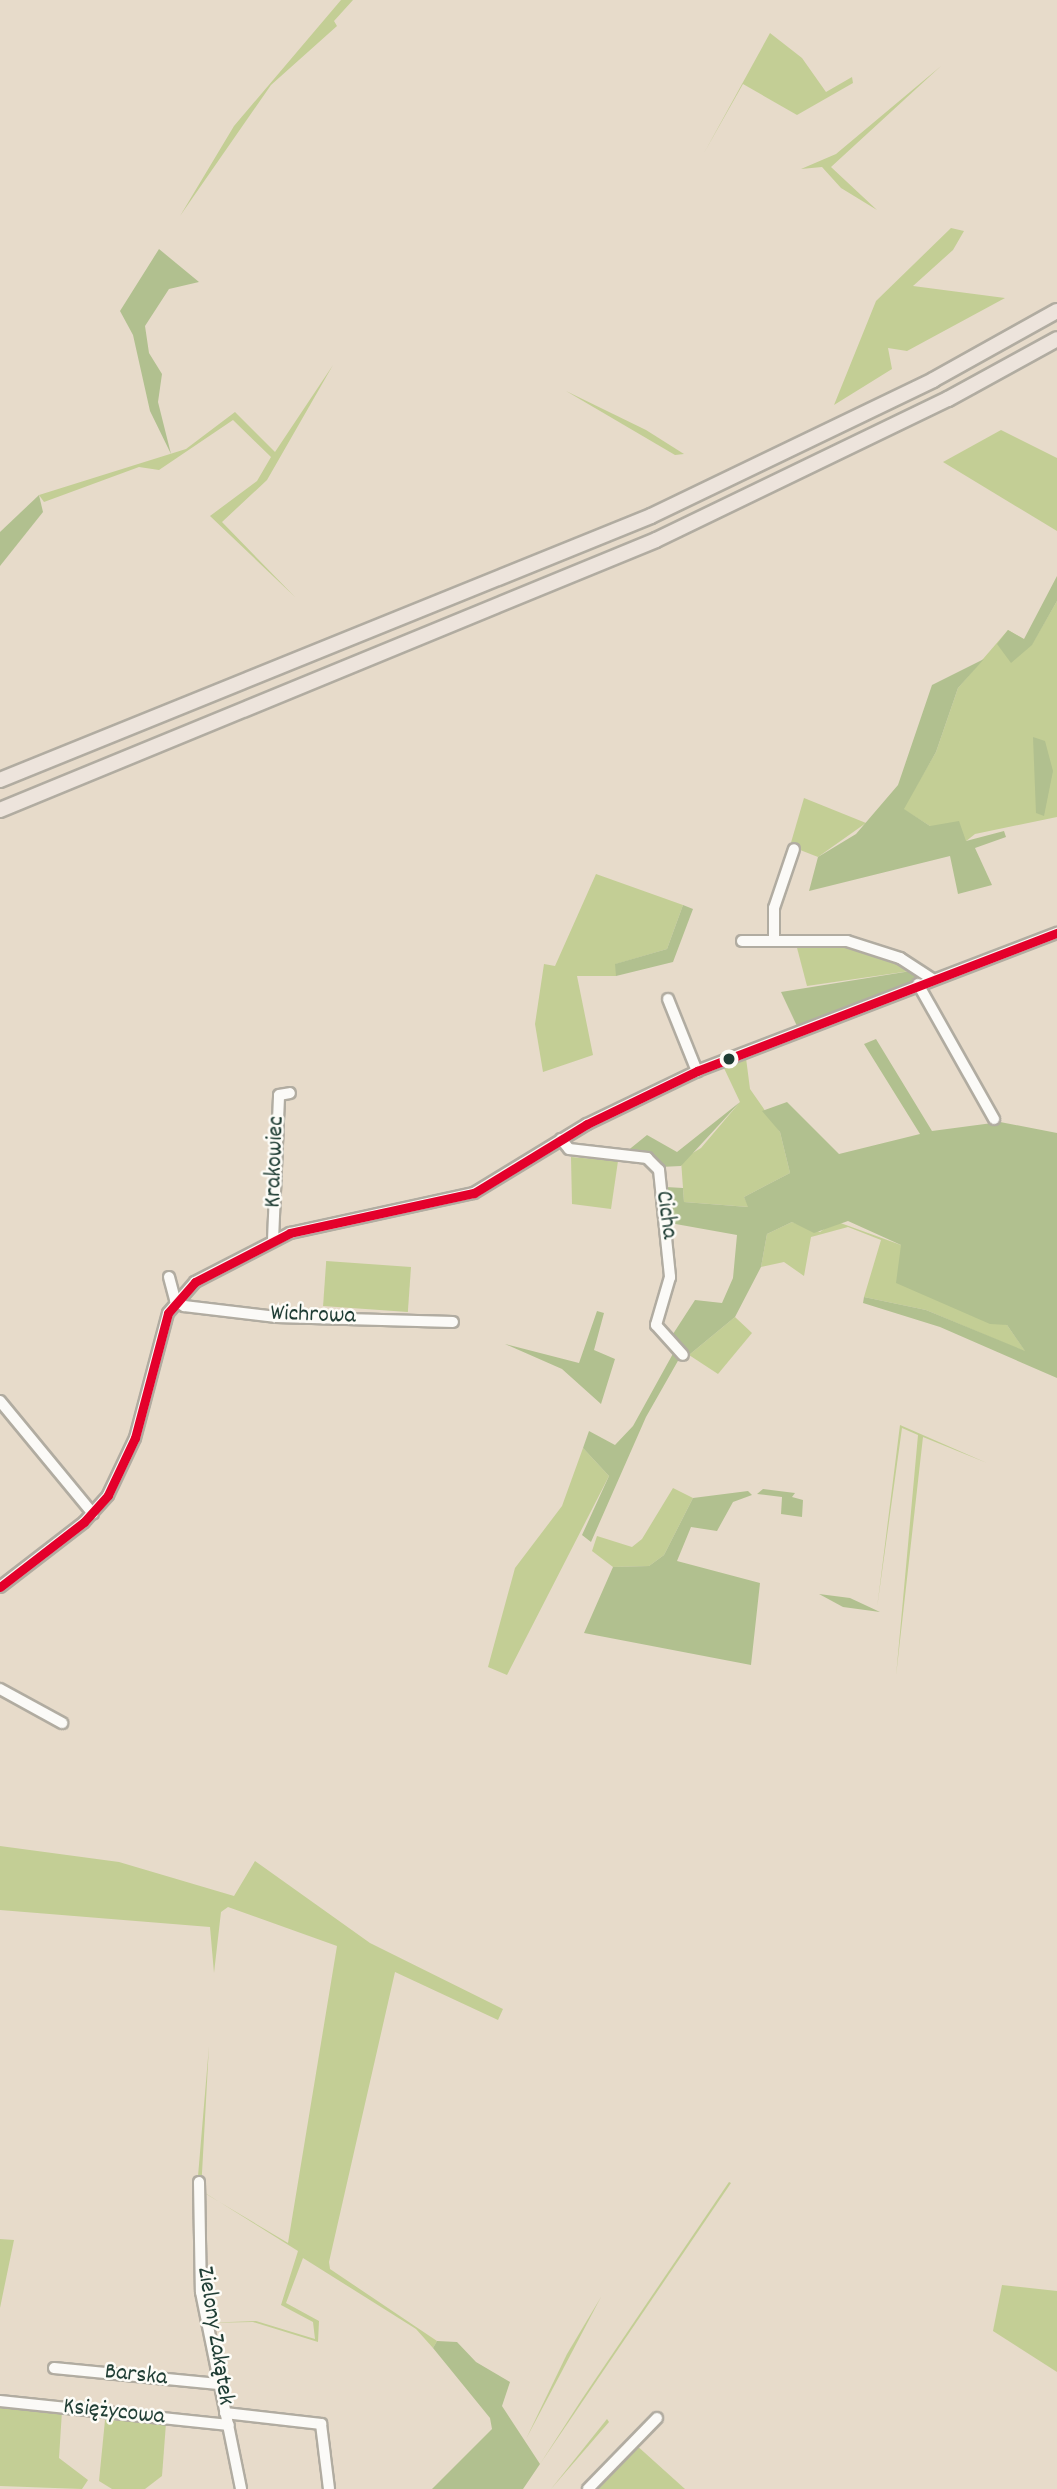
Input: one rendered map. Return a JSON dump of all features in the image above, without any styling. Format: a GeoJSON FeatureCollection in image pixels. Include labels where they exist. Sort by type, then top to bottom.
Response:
{"type":"FeatureCollection","features":[{"type":"Feature","properties":{"kind":"highway"},"geometry":{"type":"LineString","coordinates":[[0,780],[638,521],[933,380],[1057,311]]}},
{"type":"Feature","properties":{"kind":"highway"},"geometry":{"type":"LineString","coordinates":[[0,810],[656,540],[890,428],[1057,339]]}},
{"type":"Feature","properties":{"kind":"street"},"geometry":{"type":"LineString","coordinates":[[774,940],[775,908],[794,849]]}},
{"type":"Feature","properties":{"kind":"street"},"geometry":{"type":"LineString","coordinates":[[175,1300],[273,1240],[474,1193],[561,1139],[697,1071],[1057,933]]}},
{"type":"Feature","properties":{"kind":"street"},"geometry":{"type":"LineString","coordinates":[[742,941],[868,945],[932,979]]}},
{"type":"Feature","properties":{"kind":"street"},"geometry":{"type":"LineString","coordinates":[[918,985],[994,1119]]}},
{"type":"Feature","properties":{"kind":"street"},"geometry":{"type":"LineString","coordinates":[[668,999],[697,1071]]}},
{"type":"Feature","properties":{"kind":"street","name":"Krakowiec"},"geometry":{"type":"LineString","coordinates":[[273,1240],[279,1095],[290,1093]]}},
{"type":"Feature","properties":{"kind":"street","name":"Cicha"},"geometry":{"type":"LineString","coordinates":[[561,1139],[569,1149],[647,1158],[659,1170],[670,1277],[656,1325],[683,1355]]}},
{"type":"Feature","properties":{"kind":"street"},"geometry":{"type":"LineString","coordinates":[[0,1587],[93,1514],[135,1438],[175,1300],[169,1277]]}},
{"type":"Feature","properties":{"kind":"street","name":"Wichrowa"},"geometry":{"type":"LineString","coordinates":[[175,1300],[276,1317],[453,1322]]}},
{"type":"Feature","properties":{"kind":"street"},"geometry":{"type":"LineString","coordinates":[[0,1401],[93,1514]]}},
{"type":"Feature","properties":{"kind":"street"},"geometry":{"type":"LineString","coordinates":[[0,1689],[62,1723]]}},
{"type":"Feature","properties":{"kind":"street","name":"Zielony Zakątek"},"geometry":{"type":"LineString","coordinates":[[199,2182],[201,2292],[240,2489]]}},
{"type":"Feature","properties":{"kind":"street","name":"Barska"},"geometry":{"type":"LineString","coordinates":[[54,2368],[218,2384]]}},
{"type":"Feature","properties":{"kind":"street","name":"Księżycowa"},"geometry":{"type":"LineString","coordinates":[[0,2401],[229,2425]]}},
{"type":"Feature","properties":{"kind":"street"},"geometry":{"type":"LineString","coordinates":[[225,2413],[321,2424],[329,2489]]}},
{"type":"Feature","properties":{"kind":"street"},"geometry":{"type":"LineString","coordinates":[[588,2489],[657,2418]]}},
{"type":"Feature","properties":{"kind":"green space"},"geometry":{"type":"Polygon","coordinates":[[[341,0],[353,0],[334,21],[337,26],[271,85],[180,216],[234,126],[341,0]]]}},
{"type":"Feature","properties":{"kind":"green space"},"geometry":{"type":"Polygon","coordinates":[[[770,33],[802,58],[826,92],[852,77],[853,83],[797,115],[743,84],[704,153],[770,33]]]}},
{"type":"Feature","properties":{"kind":"green space"},"geometry":{"type":"Polygon","coordinates":[[[941,66],[831,167],[877,210],[841,188],[822,167],[801,169],[836,154],[941,66]]]}},
{"type":"Feature","properties":{"kind":"green space"},"geometry":{"type":"Polygon","coordinates":[[[951,228],[964,231],[953,250],[913,286],[1005,298],[907,351],[888,348],[892,369],[834,405],[876,301],[951,228]]]}},
{"type":"Feature","properties":{"kind":"green space"},"geometry":{"type":"Polygon","coordinates":[[[159,249],[199,282],[169,289],[145,326],[149,353],[162,374],[158,402],[171,454],[150,411],[133,335],[120,311],[159,249]]]}},
{"type":"Feature","properties":{"kind":"green space"},"geometry":{"type":"Polygon","coordinates":[[[333,365],[267,480],[222,522],[295,597],[210,516],[257,481],[271,457],[233,420],[159,470],[139,467],[44,502],[39,495],[186,449],[235,412],[275,452],[333,365]]]}},
{"type":"Feature","properties":{"kind":"green space"},"geometry":{"type":"Polygon","coordinates":[[[566,391],[646,430],[684,454],[675,455],[566,391]]]}},
{"type":"Feature","properties":{"kind":"green space"},"geometry":{"type":"Polygon","coordinates":[[[1001,430],[1057,458],[1057,531],[943,462],[1001,430]]]}},
{"type":"Feature","properties":{"kind":"green space"},"geometry":{"type":"Polygon","coordinates":[[[39,495],[43,512],[0,566],[0,532],[39,495]]]}},
{"type":"Feature","properties":{"kind":"green space"},"geometry":{"type":"Polygon","coordinates":[[[1057,576],[1057,601],[1032,645],[1011,663],[997,644],[1008,630],[1024,639],[1057,576]]]}},
{"type":"Feature","properties":{"kind":"green space"},"geometry":{"type":"Polygon","coordinates":[[[1057,601],[1057,817],[975,834],[965,842],[930,826],[903,809],[936,752],[958,688],[1008,630],[1032,644],[1057,601]]]}},
{"type":"Feature","properties":{"kind":"green space"},"geometry":{"type":"Polygon","coordinates":[[[984,659],[958,688],[936,752],[904,809],[930,826],[959,821],[966,841],[1004,831],[1006,837],[975,848],[992,885],[958,894],[950,856],[809,891],[818,857],[856,834],[898,785],[932,685],[984,659]]]}},
{"type":"Feature","properties":{"kind":"green space"},"geometry":{"type":"Polygon","coordinates":[[[1033,737],[1045,741],[1053,771],[1044,816],[1036,813],[1033,737]]]}},
{"type":"Feature","properties":{"kind":"green space"},"geometry":{"type":"Polygon","coordinates":[[[804,798],[866,823],[818,857],[790,846],[804,798]]]}},
{"type":"Feature","properties":{"kind":"green space"},"geometry":{"type":"Polygon","coordinates":[[[596,874],[683,905],[667,949],[616,964],[616,976],[577,976],[593,1055],[543,1072],[535,1024],[544,964],[555,966],[596,874]]]}},
{"type":"Feature","properties":{"kind":"green space"},"geometry":{"type":"Polygon","coordinates":[[[683,905],[693,909],[673,962],[616,976],[615,964],[667,949],[683,905]]]}},
{"type":"Feature","properties":{"kind":"green space"},"geometry":{"type":"Polygon","coordinates":[[[796,944],[871,949],[917,970],[807,986],[796,944]]]}},
{"type":"Feature","properties":{"kind":"green space"},"geometry":{"type":"Polygon","coordinates":[[[917,970],[920,978],[797,1026],[781,992],[917,970]]]}},
{"type":"Feature","properties":{"kind":"green space"},"geometry":{"type":"Polygon","coordinates":[[[876,1039],[932,1131],[1000,1122],[1057,1133],[1057,1378],[940,1327],[863,1303],[864,1297],[926,1310],[1025,1351],[1007,1325],[990,1324],[896,1283],[901,1245],[848,1221],[814,1233],[792,1222],[767,1234],[761,1267],[735,1317],[689,1355],[673,1334],[695,1300],[722,1303],[733,1278],[737,1235],[670,1223],[666,1187],[683,1188],[684,1202],[748,1207],[744,1197],[790,1173],[780,1132],[762,1111],[787,1102],[839,1154],[920,1134],[864,1044],[876,1039]]]}},
{"type":"Feature","properties":{"kind":"green space"},"geometry":{"type":"Polygon","coordinates":[[[746,1058],[750,1089],[780,1132],[790,1173],[744,1197],[749,1207],[684,1202],[681,1160],[701,1148],[740,1102],[723,1066],[746,1058]]]}},
{"type":"Feature","properties":{"kind":"green space"},"geometry":{"type":"Polygon","coordinates":[[[740,1102],[681,1166],[660,1167],[626,1152],[647,1135],[677,1152],[740,1102]]]}},
{"type":"Feature","properties":{"kind":"green space"},"geometry":{"type":"Polygon","coordinates":[[[571,1157],[618,1161],[611,1209],[572,1204],[571,1157]]]}},
{"type":"Feature","properties":{"kind":"green space"},"geometry":{"type":"Polygon","coordinates":[[[835,1221],[901,1245],[964,1310],[1007,1325],[1026,1352],[926,1310],[864,1297],[881,1240],[848,1227],[811,1237],[804,1276],[784,1262],[761,1267],[767,1234],[792,1222],[820,1232],[835,1221]]]}},
{"type":"Feature","properties":{"kind":"green space"},"geometry":{"type":"Polygon","coordinates":[[[326,1261],[411,1267],[408,1312],[323,1306],[326,1261]]]}},
{"type":"Feature","properties":{"kind":"green space"},"geometry":{"type":"Polygon","coordinates":[[[597,1311],[604,1313],[594,1350],[615,1359],[601,1404],[562,1369],[505,1344],[579,1363],[597,1311]]]}},
{"type":"Feature","properties":{"kind":"green space"},"geometry":{"type":"Polygon","coordinates":[[[735,1317],[752,1333],[718,1374],[689,1355],[735,1317]]]}},
{"type":"Feature","properties":{"kind":"green space"},"geometry":{"type":"Polygon","coordinates":[[[675,1350],[679,1359],[646,1417],[591,1542],[582,1535],[609,1476],[583,1448],[589,1431],[615,1445],[633,1426],[675,1350]]]}},
{"type":"Feature","properties":{"kind":"green space"},"geometry":{"type":"Polygon","coordinates":[[[900,1425],[987,1463],[923,1437],[896,1676],[918,1435],[902,1428],[877,1608],[900,1425]]]}},
{"type":"Feature","properties":{"kind":"green space"},"geometry":{"type":"Polygon","coordinates":[[[583,1448],[609,1476],[507,1675],[488,1667],[515,1568],[562,1506],[583,1448]]]}},
{"type":"Feature","properties":{"kind":"green space"},"geometry":{"type":"Polygon","coordinates":[[[673,1488],[693,1498],[664,1555],[649,1566],[613,1567],[592,1551],[597,1536],[632,1547],[642,1539],[673,1488]]]}},
{"type":"Feature","properties":{"kind":"green space"},"geometry":{"type":"Polygon","coordinates":[[[763,1489],[795,1493],[792,1497],[803,1500],[802,1517],[781,1514],[782,1497],[757,1494],[763,1489]]]}},
{"type":"Feature","properties":{"kind":"green space"},"geometry":{"type":"Polygon","coordinates":[[[748,1491],[752,1495],[733,1502],[717,1531],[691,1527],[677,1561],[760,1583],[751,1665],[584,1633],[613,1567],[649,1566],[664,1555],[693,1498],[748,1491]]]}},
{"type":"Feature","properties":{"kind":"green space"},"geometry":{"type":"Polygon","coordinates":[[[819,1594],[850,1598],[880,1612],[843,1607],[819,1594]]]}},
{"type":"Feature","properties":{"kind":"green space"},"geometry":{"type":"Polygon","coordinates":[[[0,1846],[119,1862],[234,1896],[255,1861],[370,1943],[503,2009],[498,2020],[395,1972],[329,2262],[330,2269],[437,2341],[433,2348],[416,2329],[303,2258],[286,2303],[319,2321],[318,2342],[253,2322],[203,2323],[256,2321],[315,2339],[313,2322],[281,2305],[298,2251],[220,2203],[288,2243],[337,1946],[228,1907],[221,1912],[214,1973],[210,1927],[0,1910],[0,1846]]]}},
{"type":"Feature","properties":{"kind":"green space"},"geometry":{"type":"Polygon","coordinates":[[[209,2046],[201,2191],[197,2188],[209,2046]]]}},
{"type":"Feature","properties":{"kind":"green space"},"geometry":{"type":"Polygon","coordinates":[[[729,2182],[731,2183],[540,2464],[582,2399],[729,2182]]]}},
{"type":"Feature","properties":{"kind":"green space"},"geometry":{"type":"Polygon","coordinates":[[[0,2239],[14,2240],[0,2308],[0,2239]]]}},
{"type":"Feature","properties":{"kind":"green space"},"geometry":{"type":"Polygon","coordinates":[[[1002,2285],[1057,2291],[1057,2372],[993,2331],[1002,2285]]]}},
{"type":"Feature","properties":{"kind":"green space"},"geometry":{"type":"Polygon","coordinates":[[[601,2297],[552,2390],[526,2439],[567,2354],[601,2297]]]}},
{"type":"Feature","properties":{"kind":"green space"},"geometry":{"type":"Polygon","coordinates":[[[437,2341],[457,2342],[476,2362],[510,2382],[502,2406],[540,2464],[523,2489],[432,2489],[492,2429],[490,2418],[433,2348],[437,2341]]]}},
{"type":"Feature","properties":{"kind":"green space"},"geometry":{"type":"Polygon","coordinates":[[[0,2404],[62,2411],[59,2458],[88,2480],[82,2489],[0,2486],[0,2404]]]}},
{"type":"Feature","properties":{"kind":"green space"},"geometry":{"type":"Polygon","coordinates":[[[607,2419],[609,2422],[551,2489],[607,2419]]]}},
{"type":"Feature","properties":{"kind":"green space"},"geometry":{"type":"Polygon","coordinates":[[[105,2420],[166,2423],[162,2476],[145,2489],[112,2489],[99,2481],[105,2420]]]}},
{"type":"Feature","properties":{"kind":"green space"},"geometry":{"type":"Polygon","coordinates":[[[635,2444],[685,2489],[593,2489],[635,2444]]]}},
{"type":"Feature","properties":{"kind":"transit line"},"geometry":{"type":"LineString","coordinates":[[0,1587],[84,1522],[108,1495],[135,1438],[168,1313],[195,1282],[290,1233],[474,1193],[587,1124],[697,1071],[1057,933]]}}]}
